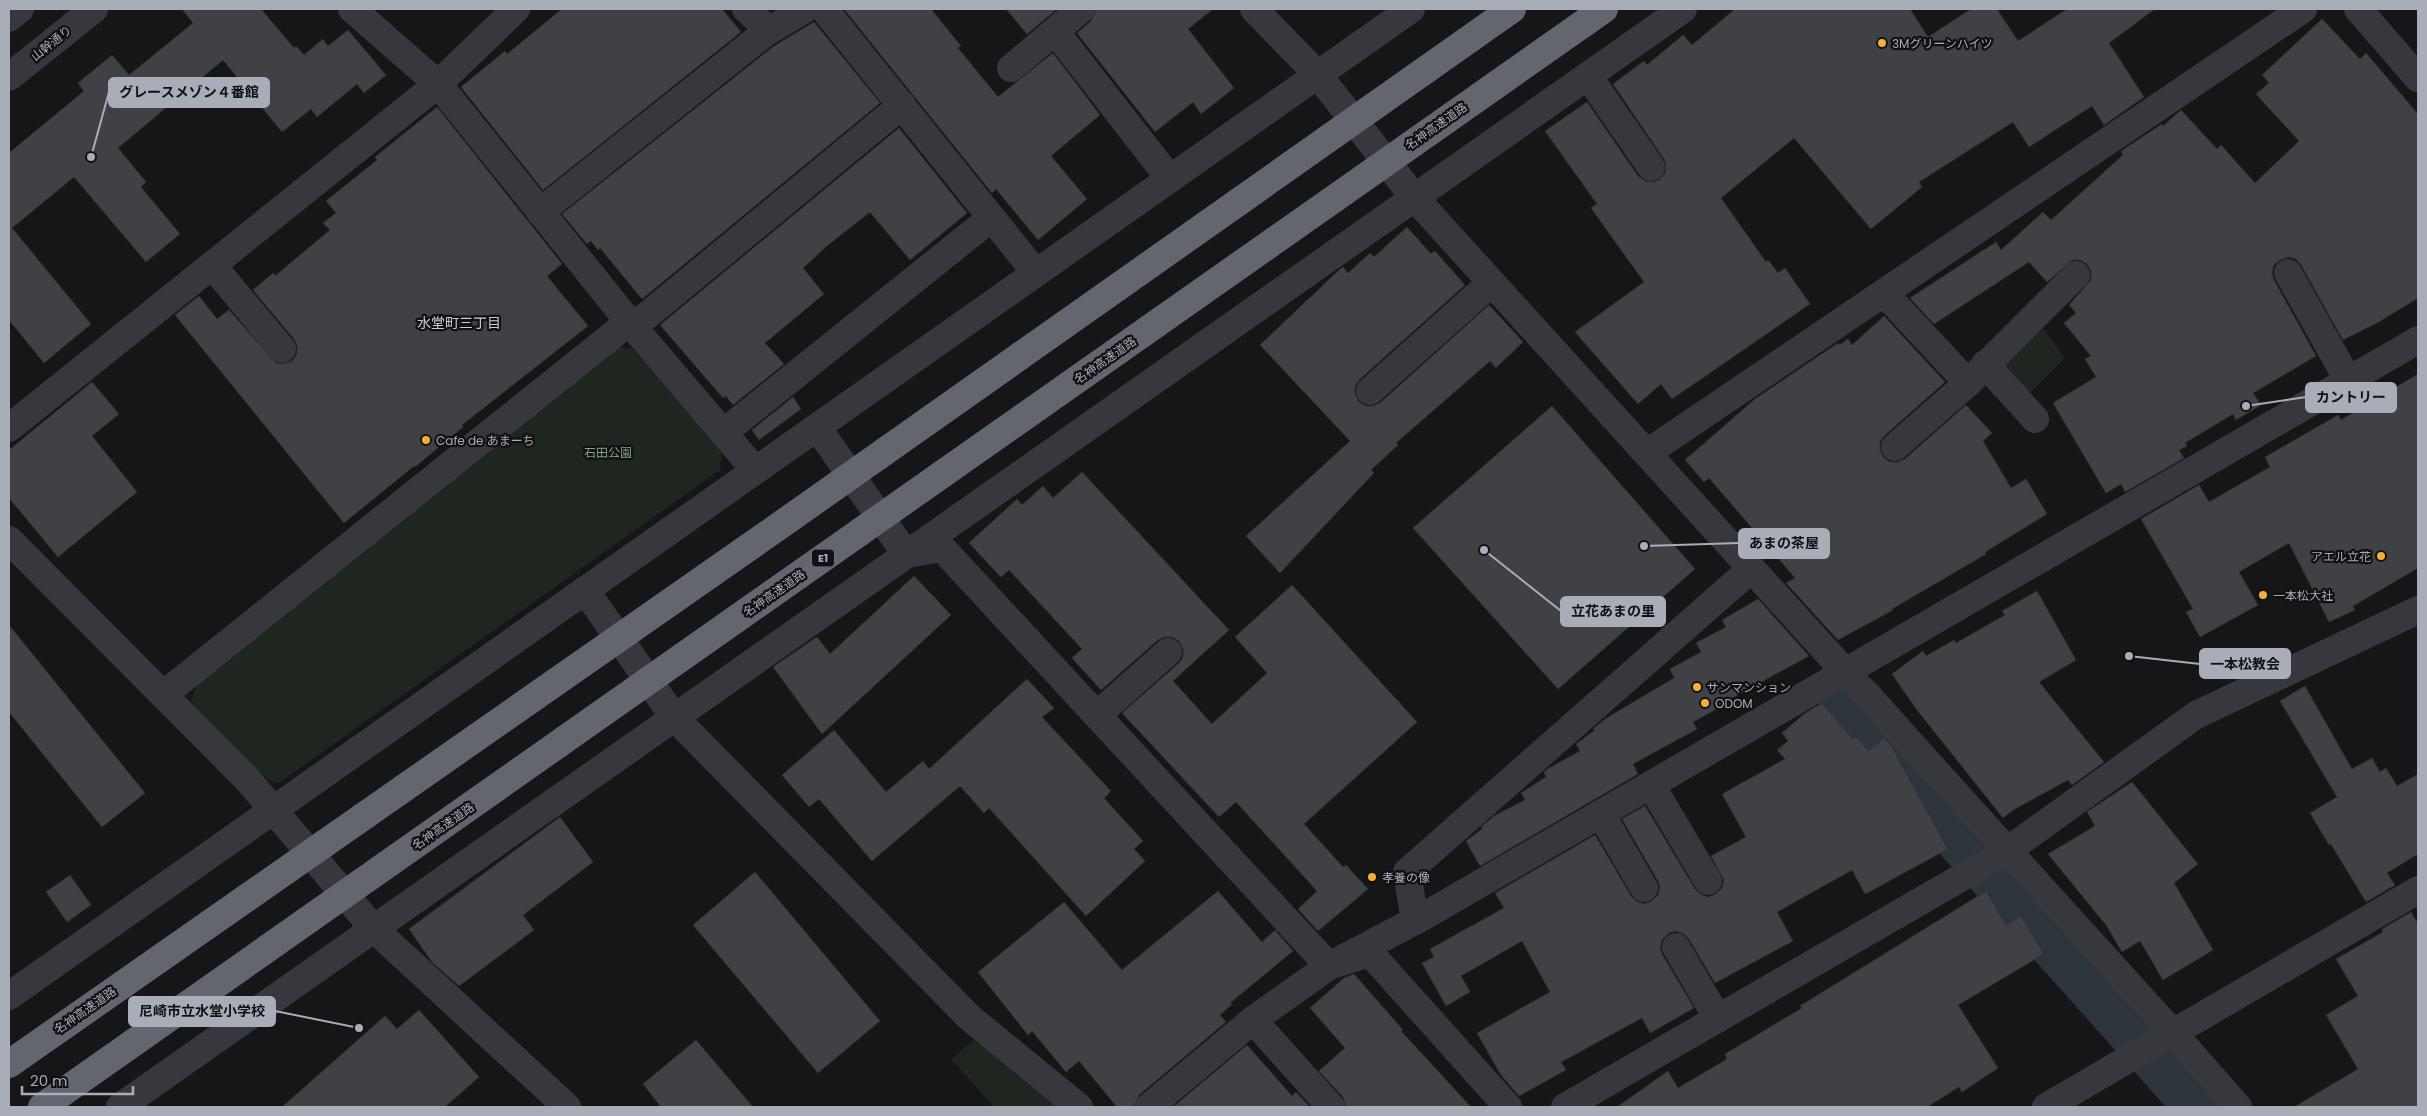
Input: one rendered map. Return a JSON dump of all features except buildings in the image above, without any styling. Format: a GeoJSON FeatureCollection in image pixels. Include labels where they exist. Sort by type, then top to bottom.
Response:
{"type":"FeatureCollection","features":[{"type":"Feature","properties":{"kind":"highway","name":"名神高速道路"},"geometry":{"type":"LineString","coordinates":[[9,1064],[782,524],[1512,9]]}},
{"type":"Feature","properties":{"kind":"highway","name":"名神高速道路"},"geometry":{"type":"LineString","coordinates":[[42,1107],[1604,9]]}},
{"type":"Feature","properties":{"kind":"street"},"geometry":{"type":"LineString","coordinates":[[9,18],[20,9]]}},
{"type":"Feature","properties":{"kind":"street","name":"山幹通り"},"geometry":{"type":"LineString","coordinates":[[9,77],[94,9]]}},
{"type":"Feature","properties":{"kind":"street"},"geometry":{"type":"LineString","coordinates":[[352,9],[438,84],[629,322],[755,470]]}},
{"type":"Feature","properties":{"kind":"street"},"geometry":{"type":"LineString","coordinates":[[9,428],[438,84],[516,9]]}},
{"type":"Feature","properties":{"kind":"street"},"geometry":{"type":"LineString","coordinates":[[746,9],[769,30]]}},
{"type":"Feature","properties":{"kind":"street"},"geometry":{"type":"LineString","coordinates":[[540,212],[769,30],[805,9]]}},
{"type":"Feature","properties":{"kind":"street"},"geometry":{"type":"LineString","coordinates":[[824,9],[1036,273]]}},
{"type":"Feature","properties":{"kind":"street"},"geometry":{"type":"LineString","coordinates":[[1011,68],[1082,9]]}},
{"type":"Feature","properties":{"kind":"street"},"geometry":{"type":"LineString","coordinates":[[1254,9],[1318,75],[1414,198],[1647,453],[1750,570],[1846,672],[1995,858],[2160,1041],[2238,1107]]}},
{"type":"Feature","properties":{"kind":"street"},"geometry":{"type":"LineString","coordinates":[[9,996],[1411,9]]}},
{"type":"Feature","properties":{"kind":"street"},"geometry":{"type":"LineString","coordinates":[[120,1107],[1683,9]]}},
{"type":"Feature","properties":{"kind":"street"},"geometry":{"type":"LineString","coordinates":[[1647,453],[2303,9]]}},
{"type":"Feature","properties":{"kind":"street"},"geometry":{"type":"LineString","coordinates":[[2358,9],[2418,78]]}},
{"type":"Feature","properties":{"kind":"street"},"geometry":{"type":"LineString","coordinates":[[1055,31],[1170,179]]}},
{"type":"Feature","properties":{"kind":"street"},"geometry":{"type":"LineString","coordinates":[[1588,76],[1651,167]]}},
{"type":"Feature","properties":{"kind":"street"},"geometry":{"type":"LineString","coordinates":[[163,694],[629,322],[644,318],[902,105]]}},
{"type":"Feature","properties":{"kind":"street"},"geometry":{"type":"LineString","coordinates":[[723,433],[991,218]]}},
{"type":"Feature","properties":{"kind":"street"},"geometry":{"type":"LineString","coordinates":[[212,265],[282,349]]}},
{"type":"Feature","properties":{"kind":"street"},"geometry":{"type":"LineString","coordinates":[[2288,273],[2348,380]]}},
{"type":"Feature","properties":{"kind":"street"},"geometry":{"type":"LineString","coordinates":[[1895,447],[1976,373],[2076,275]]}},
{"type":"Feature","properties":{"kind":"street"},"geometry":{"type":"LineString","coordinates":[[1370,391],[1491,283]]}},
{"type":"Feature","properties":{"kind":"street"},"geometry":{"type":"LineString","coordinates":[[1884,293],[1976,373],[2035,418]]}},
{"type":"Feature","properties":{"kind":"street"},"geometry":{"type":"LineString","coordinates":[[1149,1107],[1253,1020],[1329,966],[1415,921],[1652,785],[2418,340]]}},
{"type":"Feature","properties":{"kind":"street"},"geometry":{"type":"LineString","coordinates":[[817,427],[906,554]]}},
{"type":"Feature","properties":{"kind":"street"},"geometry":{"type":"LineString","coordinates":[[9,540],[248,780],[373,928],[567,1107]]}},
{"type":"Feature","properties":{"kind":"street"},"geometry":{"type":"LineString","coordinates":[[906,554],[942,548],[1329,966]]}},
{"type":"Feature","properties":{"kind":"street"},"geometry":{"type":"LineString","coordinates":[[1415,921],[1407,872],[1750,570]]}},
{"type":"Feature","properties":{"kind":"street"},"geometry":{"type":"LineString","coordinates":[[585,590],[674,716],[970,1018],[1079,1107]]}},
{"type":"Feature","properties":{"kind":"street"},"geometry":{"type":"LineString","coordinates":[[1565,1107],[1995,858],[2196,715],[2418,610]]}},
{"type":"Feature","properties":{"kind":"street"},"geometry":{"type":"LineString","coordinates":[[1096,715],[1168,652]]}},
{"type":"Feature","properties":{"kind":"street"},"geometry":{"type":"LineString","coordinates":[[1652,785],[1708,881]]}},
{"type":"Feature","properties":{"kind":"street"},"geometry":{"type":"LineString","coordinates":[[1601,814],[1644,888]]}},
{"type":"Feature","properties":{"kind":"street"},"geometry":{"type":"LineString","coordinates":[[2046,1107],[2418,890]]}},
{"type":"Feature","properties":{"kind":"street"},"geometry":{"type":"LineString","coordinates":[[1676,947],[1718,1019]]}},
{"type":"Feature","properties":{"kind":"street"},"geometry":{"type":"LineString","coordinates":[[1329,966],[1370,953],[1508,1107]]}},
{"type":"Feature","properties":{"kind":"street"},"geometry":{"type":"LineString","coordinates":[[1253,1020],[1331,1107]]}},
{"type":"Feature","properties":{"kind":"green space"},"geometry":{"type":"Polygon","coordinates":[[[2040,324],[2065,358],[2027,396],[2004,372],[2005,359],[2040,324]]]}},
{"type":"Feature","properties":{"kind":"green space","name":"石田公園"},"geometry":{"type":"Polygon","coordinates":[[[613,347],[632,348],[722,451],[720,470],[279,783],[268,780],[190,706],[197,684],[613,347]]]}},
{"type":"Feature","properties":{"kind":"green space"},"geometry":{"type":"Polygon","coordinates":[[[975,1039],[1058,1107],[994,1107],[951,1059],[975,1039]]]}},
{"type":"Feature","properties":{"kind":"waterway"},"geometry":{"type":"LineString","coordinates":[[1852,706],[2210,1107]]}},
{"type":"Feature","properties":{"kind":"place","name":"3Mグリーンハイツ"},"geometry":{"type":"Point","coordinates":[1882,43]}},
{"type":"Feature","properties":{"kind":"place","name":"グレースメゾン４番館"},"geometry":{"type":"Point","coordinates":[91,157]}},
{"type":"Feature","properties":{"kind":"place","name":"カントリー"},"geometry":{"type":"Point","coordinates":[2246,406]}},
{"type":"Feature","properties":{"kind":"place","name":"Cafe de あまーち"},"geometry":{"type":"Point","coordinates":[426,440]}},
{"type":"Feature","properties":{"kind":"place","name":"あまの茶屋"},"geometry":{"type":"Point","coordinates":[1644,546]}},
{"type":"Feature","properties":{"kind":"place","name":"立花あまの里"},"geometry":{"type":"Point","coordinates":[1484,550]}},
{"type":"Feature","properties":{"kind":"place","name":"アエル立花"},"geometry":{"type":"Point","coordinates":[2381,556]}},
{"type":"Feature","properties":{"kind":"place","name":"一本松大社"},"geometry":{"type":"Point","coordinates":[2263,595]}},
{"type":"Feature","properties":{"kind":"place","name":"一本松教会"},"geometry":{"type":"Point","coordinates":[2129,656]}},
{"type":"Feature","properties":{"kind":"place","name":"サンマンション"},"geometry":{"type":"Point","coordinates":[1697,687]}},
{"type":"Feature","properties":{"kind":"place","name":"ODOM"},"geometry":{"type":"Point","coordinates":[1705,703]}},
{"type":"Feature","properties":{"kind":"place","name":"孝養の像"},"geometry":{"type":"Point","coordinates":[1372,877]}},
{"type":"Feature","properties":{"kind":"place","name":"尼崎市立水堂小学校"},"geometry":{"type":"Point","coordinates":[359,1028]}},
{"type":"Feature","properties":{"kind":"district","name":"水堂町三丁目"},"geometry":{"type":"Point","coordinates":[459,323]}}]}
